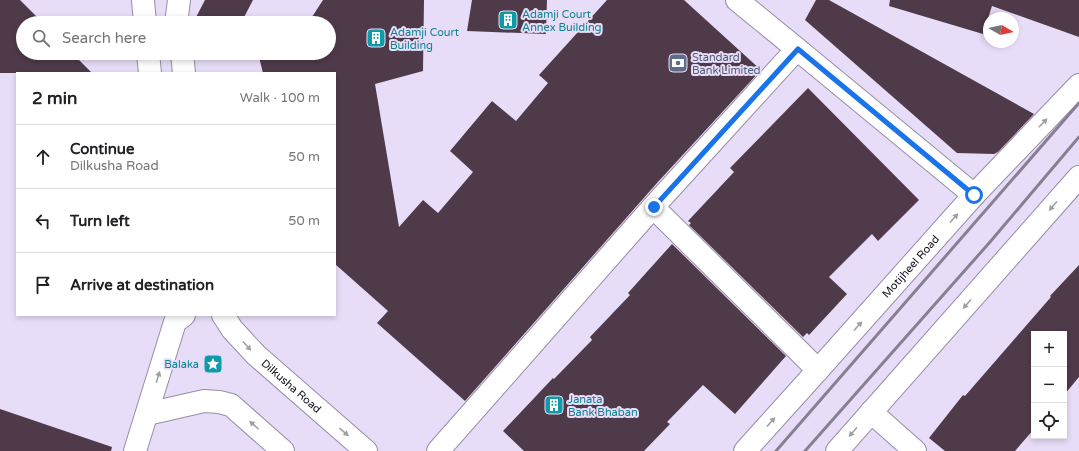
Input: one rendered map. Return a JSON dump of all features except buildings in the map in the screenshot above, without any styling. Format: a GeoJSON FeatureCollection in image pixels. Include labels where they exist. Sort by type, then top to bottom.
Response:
{"type":"FeatureCollection","features":[{"type":"Feature","properties":{"kind":"main road"},"geometry":{"type":"LineString","coordinates":[[143,0],[144,16]]}},
{"type":"Feature","properties":{"kind":"main road"},"geometry":{"type":"LineString","coordinates":[[177,16],[179,0]]}},
{"type":"Feature","properties":{"kind":"main road"},"geometry":{"type":"LineString","coordinates":[[737,0],[974,195]]}},
{"type":"Feature","properties":{"kind":"main road"},"geometry":{"type":"LineString","coordinates":[[438,451],[654,207],[798,49]]}},
{"type":"Feature","properties":{"kind":"main road"},"geometry":{"type":"LineString","coordinates":[[149,60],[150,72]]}},
{"type":"Feature","properties":{"kind":"main road"},"geometry":{"type":"LineString","coordinates":[[183,60],[184,72]]}},
{"type":"Feature","properties":{"kind":"main road","name":"Motijheel Road"},"geometry":{"type":"LineString","coordinates":[[745,451],[974,195],[1079,85]]}},
{"type":"Feature","properties":{"kind":"main road"},"geometry":{"type":"LineString","coordinates":[[837,451],[1079,177]]}},
{"type":"Feature","properties":{"kind":"main road"},"geometry":{"type":"LineString","coordinates":[[654,207],[818,370]]}},
{"type":"Feature","properties":{"kind":"main road","name":"Dilkusha Road"},"geometry":{"type":"LineString","coordinates":[[224,316],[232,329],[256,355],[366,451]]}},
{"type":"Feature","properties":{"kind":"main road"},"geometry":{"type":"LineString","coordinates":[[135,451],[178,317]]}},
{"type":"Feature","properties":{"kind":"main road"},"geometry":{"type":"LineString","coordinates":[[147,414],[204,401],[219,402],[231,405],[283,451]]}},
{"type":"Feature","properties":{"kind":"main road"},"geometry":{"type":"LineString","coordinates":[[871,412],[915,451]]}},
{"type":"Feature","properties":{"kind":"railway"},"geometry":{"type":"LineString","coordinates":[[776,451],[1079,103]]}},
{"type":"Feature","properties":{"kind":"railway"},"geometry":{"type":"LineString","coordinates":[[805,451],[990,242],[1079,137]]}},
{"type":"Feature","properties":{"kind":"place","name":"Adamji Court Annex Building"},"geometry":{"type":"Point","coordinates":[508,20]}},
{"type":"Feature","properties":{"kind":"place","name":"Adamji Court Building"},"geometry":{"type":"Point","coordinates":[376,38]}},
{"type":"Feature","properties":{"kind":"place","name":"Standard Bank Limited"},"geometry":{"type":"Point","coordinates":[678,63]}},
{"type":"Feature","properties":{"kind":"place","name":"Balaka"},"geometry":{"type":"Point","coordinates":[213,364]}},
{"type":"Feature","properties":{"kind":"place","name":"Janata Bank Bhaban"},"geometry":{"type":"Point","coordinates":[554,405]}},
{"type":"Feature","properties":{"kind":"route"},"geometry":{"type":"LineString","coordinates":[[654,207],[798,49],[974,195]]}}]}
